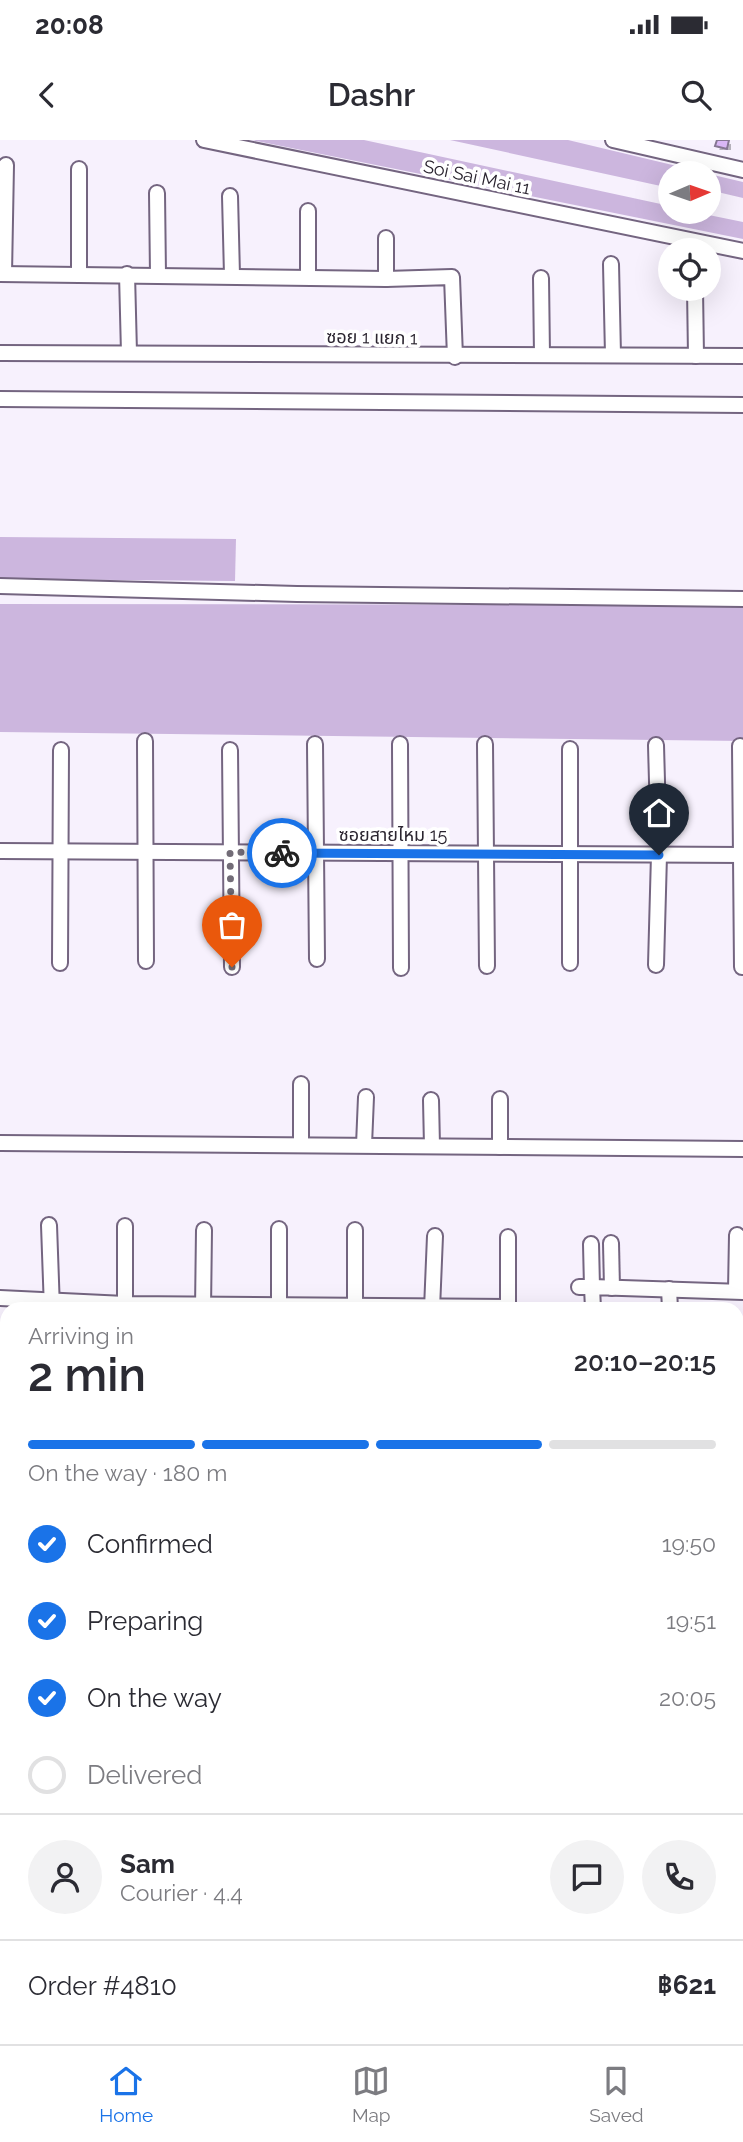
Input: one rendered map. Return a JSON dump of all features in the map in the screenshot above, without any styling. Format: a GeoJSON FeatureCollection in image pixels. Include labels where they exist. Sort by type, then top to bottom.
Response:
{"type":"FeatureCollection","features":[{"type":"Feature","properties":{"kind":"street","name":"Soi Sai Mai 11"},"geometry":{"type":"LineString","coordinates":[[204,140],[743,251]]}},
{"type":"Feature","properties":{"kind":"street"},"geometry":{"type":"LineString","coordinates":[[614,140],[743,170]]}},
{"type":"Feature","properties":{"kind":"street"},"geometry":{"type":"LineString","coordinates":[[5,165],[2,274],[386,279],[452,277],[454,357]]}},
{"type":"Feature","properties":{"kind":"street"},"geometry":{"type":"LineString","coordinates":[[79,169],[79,274]]}},
{"type":"Feature","properties":{"kind":"street"},"geometry":{"type":"LineString","coordinates":[[157,193],[158,275]]}},
{"type":"Feature","properties":{"kind":"street"},"geometry":{"type":"LineString","coordinates":[[230,196],[232,275]]}},
{"type":"Feature","properties":{"kind":"street"},"geometry":{"type":"LineString","coordinates":[[308,211],[308,276]]}},
{"type":"Feature","properties":{"kind":"street"},"geometry":{"type":"LineString","coordinates":[[386,238],[386,279]]}},
{"type":"Feature","properties":{"kind":"street"},"geometry":{"type":"LineString","coordinates":[[611,264],[613,355]]}},
{"type":"Feature","properties":{"kind":"street"},"geometry":{"type":"LineString","coordinates":[[127,274],[129,353]]}},
{"type":"Feature","properties":{"kind":"street"},"geometry":{"type":"LineString","coordinates":[[541,278],[542,355]]}},
{"type":"Feature","properties":{"kind":"street"},"geometry":{"type":"LineString","coordinates":[[695,301],[696,356]]}},
{"type":"Feature","properties":{"kind":"street","name":"ซอย 1 แยก 1"},"geometry":{"type":"LineString","coordinates":[[0,353],[454,357],[743,356]]}},
{"type":"Feature","properties":{"kind":"street"},"geometry":{"type":"LineString","coordinates":[[0,399],[743,405]]}},
{"type":"Feature","properties":{"kind":"street"},"geometry":{"type":"LineString","coordinates":[[0,586],[297,594],[743,599]]}},
{"type":"Feature","properties":{"kind":"street"},"geometry":{"type":"LineString","coordinates":[[145,741],[146,961]]}},
{"type":"Feature","properties":{"kind":"street"},"geometry":{"type":"LineString","coordinates":[[315,744],[317,959]]}},
{"type":"Feature","properties":{"kind":"street"},"geometry":{"type":"LineString","coordinates":[[400,744],[401,968]]}},
{"type":"Feature","properties":{"kind":"street"},"geometry":{"type":"LineString","coordinates":[[485,744],[487,966]]}},
{"type":"Feature","properties":{"kind":"street"},"geometry":{"type":"LineString","coordinates":[[656,745],[659,855],[656,965]]}},
{"type":"Feature","properties":{"kind":"street"},"geometry":{"type":"LineString","coordinates":[[740,746],[743,967]]}},
{"type":"Feature","properties":{"kind":"street"},"geometry":{"type":"LineString","coordinates":[[570,749],[570,963]]}},
{"type":"Feature","properties":{"kind":"street"},"geometry":{"type":"LineString","coordinates":[[60,963],[63,851],[61,750]]}},
{"type":"Feature","properties":{"kind":"street"},"geometry":{"type":"LineString","coordinates":[[230,750],[232,967]]}},
{"type":"Feature","properties":{"kind":"street","name":"ซอยสายไหม 15"},"geometry":{"type":"LineString","coordinates":[[0,851],[743,855]]}},
{"type":"Feature","properties":{"kind":"street"},"geometry":{"type":"LineString","coordinates":[[301,1084],[301,1143]]}},
{"type":"Feature","properties":{"kind":"street"},"geometry":{"type":"LineString","coordinates":[[364,1145],[366,1097]]}},
{"type":"Feature","properties":{"kind":"street"},"geometry":{"type":"LineString","coordinates":[[500,1099],[500,1147]]}},
{"type":"Feature","properties":{"kind":"street"},"geometry":{"type":"LineString","coordinates":[[431,1101],[432,1146]]}},
{"type":"Feature","properties":{"kind":"street"},"geometry":{"type":"LineString","coordinates":[[0,1143],[301,1143],[743,1149]]}},
{"type":"Feature","properties":{"kind":"street"},"geometry":{"type":"LineString","coordinates":[[49,1225],[52,1302]]}},
{"type":"Feature","properties":{"kind":"street"},"geometry":{"type":"LineString","coordinates":[[125,1226],[125,1302]]}},
{"type":"Feature","properties":{"kind":"street"},"geometry":{"type":"LineString","coordinates":[[279,1229],[279,1302]]}},
{"type":"Feature","properties":{"kind":"street"},"geometry":{"type":"LineString","coordinates":[[203,1302],[204,1230]]}},
{"type":"Feature","properties":{"kind":"street"},"geometry":{"type":"LineString","coordinates":[[355,1230],[355,1302]]}},
{"type":"Feature","properties":{"kind":"street"},"geometry":{"type":"LineString","coordinates":[[585,1287],[739,1291],[737,1235]]}},
{"type":"Feature","properties":{"kind":"street"},"geometry":{"type":"LineString","coordinates":[[432,1302],[435,1236]]}},
{"type":"Feature","properties":{"kind":"street"},"geometry":{"type":"LineString","coordinates":[[508,1237],[508,1302]]}},
{"type":"Feature","properties":{"kind":"street"},"geometry":{"type":"LineString","coordinates":[[611,1243],[612,1288]]}},
{"type":"Feature","properties":{"kind":"street"},"geometry":{"type":"LineString","coordinates":[[590,1302],[585,1287],[591,1244]]}},
{"type":"Feature","properties":{"kind":"street"},"geometry":{"type":"LineString","coordinates":[[670,1289],[670,1302]]}},
{"type":"Feature","properties":{"kind":"street"},"geometry":{"type":"LineString","coordinates":[[0,1298],[35,1302]]}},
{"type":"Feature","properties":{"kind":"shaded area"},"geometry":{"type":"Polygon","coordinates":[[[252,140],[364,140],[658,203],[658,222],[252,140]]]}},
{"type":"Feature","properties":{"kind":"shaded area"},"geometry":{"type":"Polygon","coordinates":[[[450,140],[568,140],[658,162],[658,185],[450,140]]]}},
{"type":"Feature","properties":{"kind":"shaded area"},"geometry":{"type":"Polygon","coordinates":[[[721,177],[743,182],[743,198],[721,193],[721,177]]]}},
{"type":"Feature","properties":{"kind":"shaded area"},"geometry":{"type":"Polygon","coordinates":[[[721,218],[743,222],[743,239],[669,224],[721,224],[721,218]]]}},
{"type":"Feature","properties":{"kind":"shaded area"},"geometry":{"type":"Polygon","coordinates":[[[0,537],[236,539],[235,581],[0,579],[0,537]]]}},
{"type":"Feature","properties":{"kind":"shaded area"},"geometry":{"type":"Polygon","coordinates":[[[0,604],[743,605],[743,741],[0,732],[0,604]]]}},
{"type":"Feature","properties":{"kind":"building"},"geometry":{"type":"Polygon","coordinates":[[[717,140],[729,140],[727,149],[715,146],[717,140]]]}},
{"type":"Feature","properties":{"kind":"way so far"},"geometry":{"type":"LineString","coordinates":[[232,967],[230,852],[282,853]]}},
{"type":"Feature","properties":{"kind":"route"},"geometry":{"type":"LineString","coordinates":[[282,853],[659,855]]}}]}
